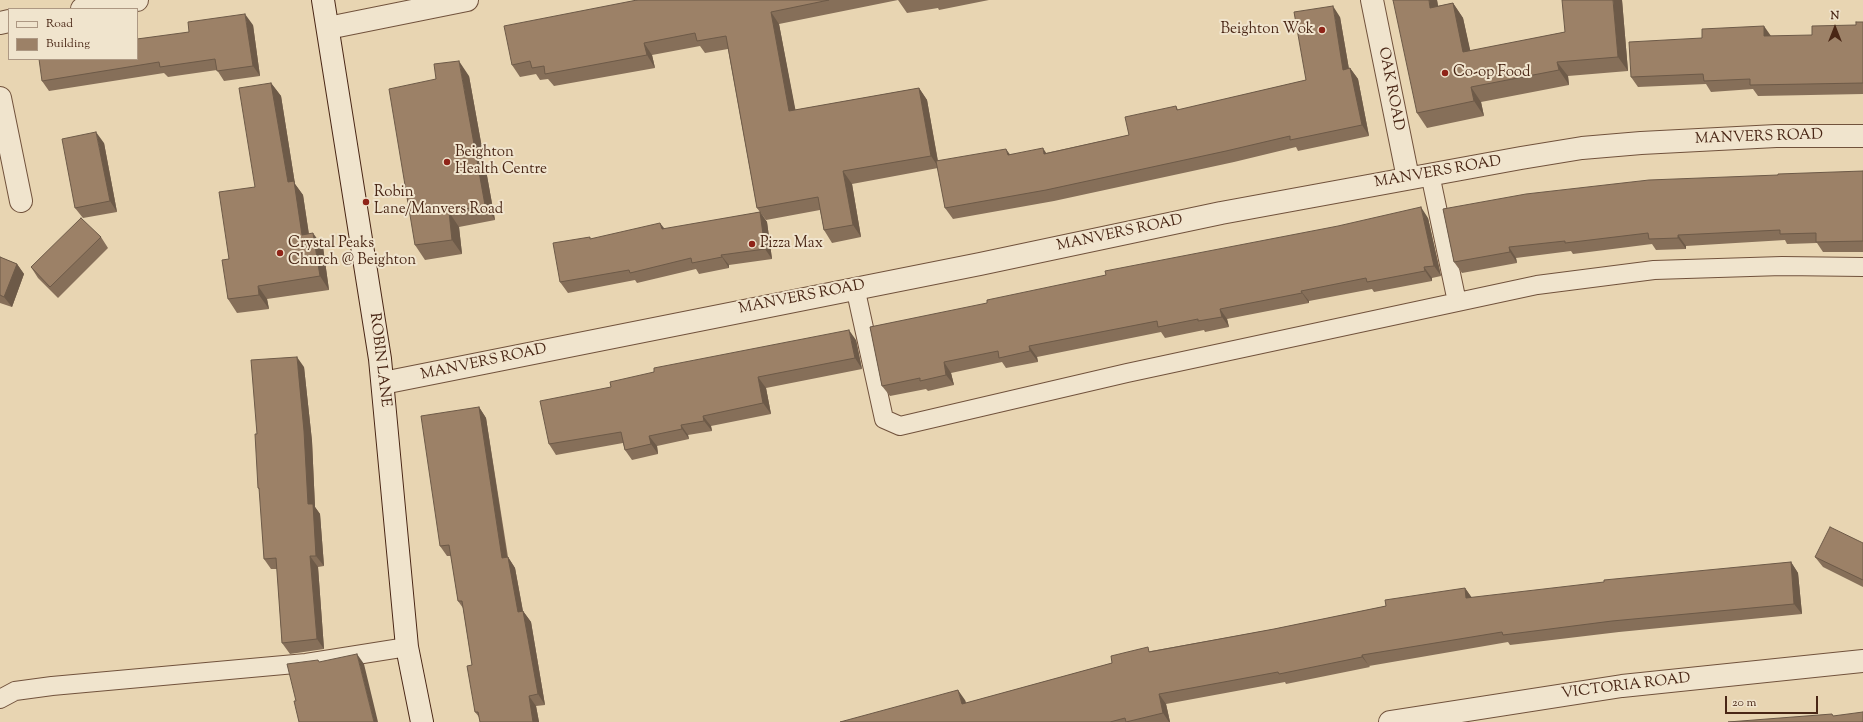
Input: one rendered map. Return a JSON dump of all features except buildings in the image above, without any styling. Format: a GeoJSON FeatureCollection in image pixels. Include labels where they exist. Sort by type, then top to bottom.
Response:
{"type":"FeatureCollection","features":[{"type":"Feature","properties":{"kind":"street"},"geometry":{"type":"LineString","coordinates":[[88,8],[137,0]]}},
{"type":"Feature","properties":{"kind":"street","name":"ROBIN LANE"},"geometry":{"type":"LineString","coordinates":[[323,0],[383,383],[407,647],[422,722]]}},
{"type":"Feature","properties":{"kind":"street"},"geometry":{"type":"LineString","coordinates":[[328,28],[467,0]]}},
{"type":"Feature","properties":{"kind":"street","name":"OAK ROAD"},"geometry":{"type":"LineString","coordinates":[[1372,0],[1408,178]]}},
{"type":"Feature","properties":{"kind":"street"},"geometry":{"type":"LineString","coordinates":[[0,98],[21,201]]}},
{"type":"Feature","properties":{"kind":"street","name":"MANVERS ROAD"},"geometry":{"type":"LineString","coordinates":[[383,383],[855,287],[980,264],[1221,213],[1521,158],[1582,148],[1619,145],[1776,136],[1863,136]]}},
{"type":"Feature","properties":{"kind":"street","name":"VICTORIA ROAD"},"geometry":{"type":"LineString","coordinates":[[1390,722],[1446,717],[1622,686],[1863,662]]}},
{"type":"Feature","properties":{"kind":"lane"},"geometry":{"type":"LineString","coordinates":[[1430,174],[1457,302]]}},
{"type":"Feature","properties":{"kind":"lane"},"geometry":{"type":"LineString","coordinates":[[855,287],[884,419],[900,426],[1127,373],[1537,285],[1654,270],[1782,266],[1863,267]]}},
{"type":"Feature","properties":{"kind":"lane"},"geometry":{"type":"LineString","coordinates":[[0,699],[15,692],[52,686],[306,663],[407,647]]}},
{"type":"Feature","properties":{"kind":"place","name":"Beighton Wok"},"geometry":{"type":"Point","coordinates":[1322,30]}},
{"type":"Feature","properties":{"kind":"place","name":"Co-op Food"},"geometry":{"type":"Point","coordinates":[1445,73]}},
{"type":"Feature","properties":{"kind":"place","name":"Beighton Health Centre"},"geometry":{"type":"Point","coordinates":[447,162]}},
{"type":"Feature","properties":{"kind":"place","name":"Robin Lane/Manvers Road"},"geometry":{"type":"Point","coordinates":[366,202]}},
{"type":"Feature","properties":{"kind":"place","name":"Pizza Max"},"geometry":{"type":"Point","coordinates":[752,244]}},
{"type":"Feature","properties":{"kind":"place","name":"Crystal Peaks Church @ Beighton"},"geometry":{"type":"Point","coordinates":[280,253]}}]}
